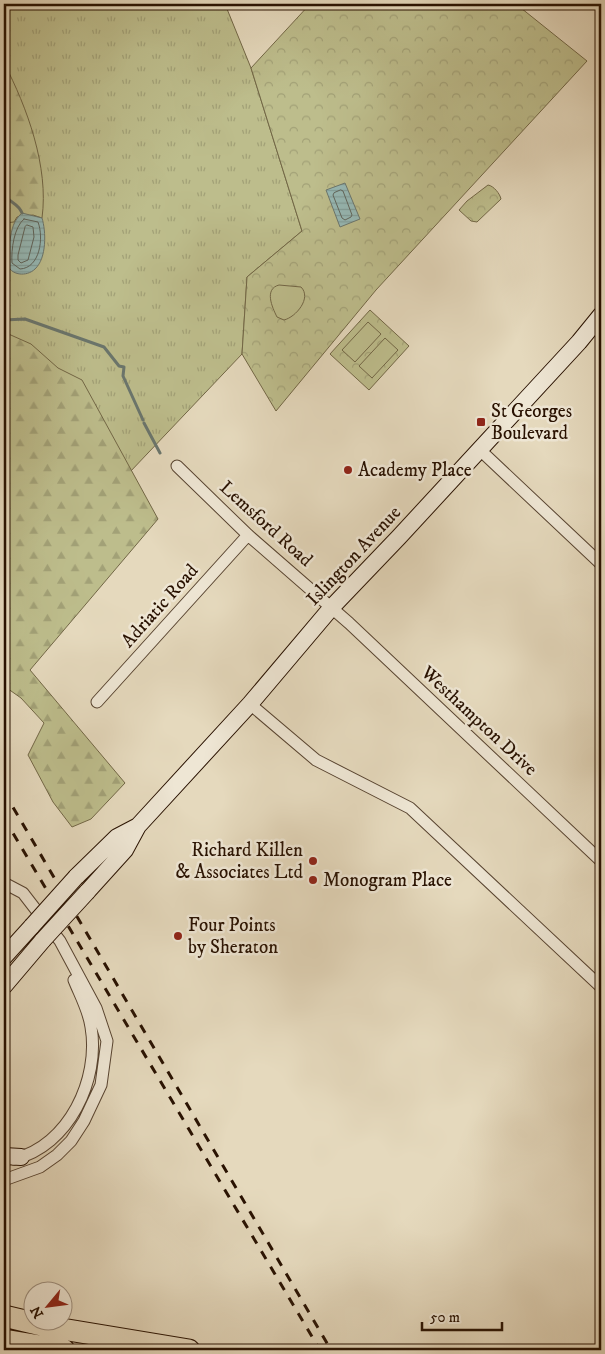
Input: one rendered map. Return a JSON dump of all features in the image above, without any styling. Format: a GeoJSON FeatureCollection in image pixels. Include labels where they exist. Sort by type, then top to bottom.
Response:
{"type":"FeatureCollection","features":[{"type":"Feature","properties":{"kind":"highway"},"geometry":{"type":"LineString","coordinates":[[4,1316],[50,1327],[189,1350]]}},
{"type":"Feature","properties":{"kind":"highway"},"geometry":{"type":"LineString","coordinates":[[4,1340],[64,1350]]}},
{"type":"Feature","properties":{"kind":"main road","name":"Islington Avenue"},"geometry":{"type":"LineString","coordinates":[[4,986],[125,850],[138,826],[250,704],[332,607],[579,342],[601,315]]}},
{"type":"Feature","properties":{"kind":"main road","name":"Islington Avenue"},"geometry":{"type":"LineString","coordinates":[[4,957],[76,877],[117,838],[138,826]]}},
{"type":"Feature","properties":{"kind":"main road"},"geometry":{"type":"LineString","coordinates":[[4,946],[32,926]]}},
{"type":"Feature","properties":{"kind":"main road"},"geometry":{"type":"LineString","coordinates":[[4,1156],[21,1157]]}},
{"type":"Feature","properties":{"kind":"street"},"geometry":{"type":"LineString","coordinates":[[479,449],[601,564]]}},
{"type":"Feature","properties":{"kind":"street","name":"Lemsford Road"},"geometry":{"type":"LineString","coordinates":[[177,466],[248,535],[332,607]]}},
{"type":"Feature","properties":{"kind":"street","name":"Adriatic Road"},"geometry":{"type":"LineString","coordinates":[[97,702],[248,535]]}},
{"type":"Feature","properties":{"kind":"street","name":"Westhampton Drive"},"geometry":{"type":"LineString","coordinates":[[332,607],[601,861]]}},
{"type":"Feature","properties":{"kind":"street"},"geometry":{"type":"LineString","coordinates":[[250,704],[316,760],[410,808],[601,987]]}},
{"type":"Feature","properties":{"kind":"street"},"geometry":{"type":"LineString","coordinates":[[4,884],[23,893],[60,941],[96,1008],[107,1041],[101,1085],[84,1121],[70,1140],[57,1155],[40,1167],[4,1180]]}},
{"type":"Feature","properties":{"kind":"street"},"geometry":{"type":"LineString","coordinates":[[4,1161],[36,1151],[50,1140],[76,1109],[86,1086],[92,1053],[91,1026],[60,941]]}},
{"type":"Feature","properties":{"kind":"green space"},"geometry":{"type":"Polygon","coordinates":[[[4,4],[225,4],[251,68],[302,231],[247,277],[242,354],[35,572],[4,560],[4,4]]]}},
{"type":"Feature","properties":{"kind":"green space"},"geometry":{"type":"Polygon","coordinates":[[[310,4],[516,4],[587,61],[376,290],[276,411],[242,354],[247,277],[302,231],[251,68],[310,4]]]}},
{"type":"Feature","properties":{"kind":"green space"},"geometry":{"type":"Polygon","coordinates":[[[4,63],[21,99],[34,138],[42,178],[43,199],[42,218],[33,215],[17,217],[14,222],[4,223],[4,63]]]}},
{"type":"Feature","properties":{"kind":"green space"},"geometry":{"type":"Polygon","coordinates":[[[488,185],[496,190],[501,199],[477,222],[471,221],[459,210],[467,201],[488,185]]]}},
{"type":"Feature","properties":{"kind":"green space"},"geometry":{"type":"Polygon","coordinates":[[[279,285],[301,287],[305,296],[298,311],[284,320],[277,317],[270,299],[272,290],[279,285]]]}},
{"type":"Feature","properties":{"kind":"green space"},"geometry":{"type":"Polygon","coordinates":[[[370,310],[409,346],[369,390],[330,354],[370,310]]]}},
{"type":"Feature","properties":{"kind":"green space"},"geometry":{"type":"Polygon","coordinates":[[[368,322],[381,334],[355,362],[342,350],[368,322]]]}},
{"type":"Feature","properties":{"kind":"green space"},"geometry":{"type":"Polygon","coordinates":[[[4,332],[31,344],[58,368],[82,380],[158,519],[30,670],[125,783],[91,819],[72,827],[53,802],[28,755],[44,723],[21,698],[4,686],[4,485],[9,472],[4,468],[4,332]]]}},
{"type":"Feature","properties":{"kind":"green space"},"geometry":{"type":"Polygon","coordinates":[[[385,338],[398,350],[372,378],[359,366],[385,338]]]}},
{"type":"Feature","properties":{"kind":"water"},"geometry":{"type":"Polygon","coordinates":[[[345,183],[360,219],[340,227],[326,190],[345,183]]]}},
{"type":"Feature","properties":{"kind":"water"},"geometry":{"type":"Polygon","coordinates":[[[22,213],[42,218],[45,237],[44,251],[39,264],[32,272],[19,274],[12,271],[6,257],[13,225],[22,213]]]}},
{"type":"Feature","properties":{"kind":"waterway"},"geometry":{"type":"LineString","coordinates":[[4,193],[22,213]]}},
{"type":"Feature","properties":{"kind":"waterway"},"geometry":{"type":"LineString","coordinates":[[4,320],[25,319],[104,347],[119,366],[124,367],[123,376],[143,420]]}},
{"type":"Feature","properties":{"kind":"waterway"},"geometry":{"type":"LineString","coordinates":[[144,423],[160,453]]}},
{"type":"Feature","properties":{"kind":"railway"},"geometry":{"type":"LineString","coordinates":[[4,792],[331,1350]]}},
{"type":"Feature","properties":{"kind":"railway"},"geometry":{"type":"LineString","coordinates":[[4,818],[320,1350]]}},
{"type":"Feature","properties":{"kind":"place","name":"St Georges Boulevard"},"geometry":{"type":"Point","coordinates":[481,422]}},
{"type":"Feature","properties":{"kind":"place","name":"Academy Place"},"geometry":{"type":"Point","coordinates":[348,470]}},
{"type":"Feature","properties":{"kind":"place","name":"Richard Killen & Associates Ltd"},"geometry":{"type":"Point","coordinates":[313,861]}},
{"type":"Feature","properties":{"kind":"place","name":"Monogram Place"},"geometry":{"type":"Point","coordinates":[313,880]}},
{"type":"Feature","properties":{"kind":"place","name":"Four Points by Sheraton"},"geometry":{"type":"Point","coordinates":[178,936]}}]}
